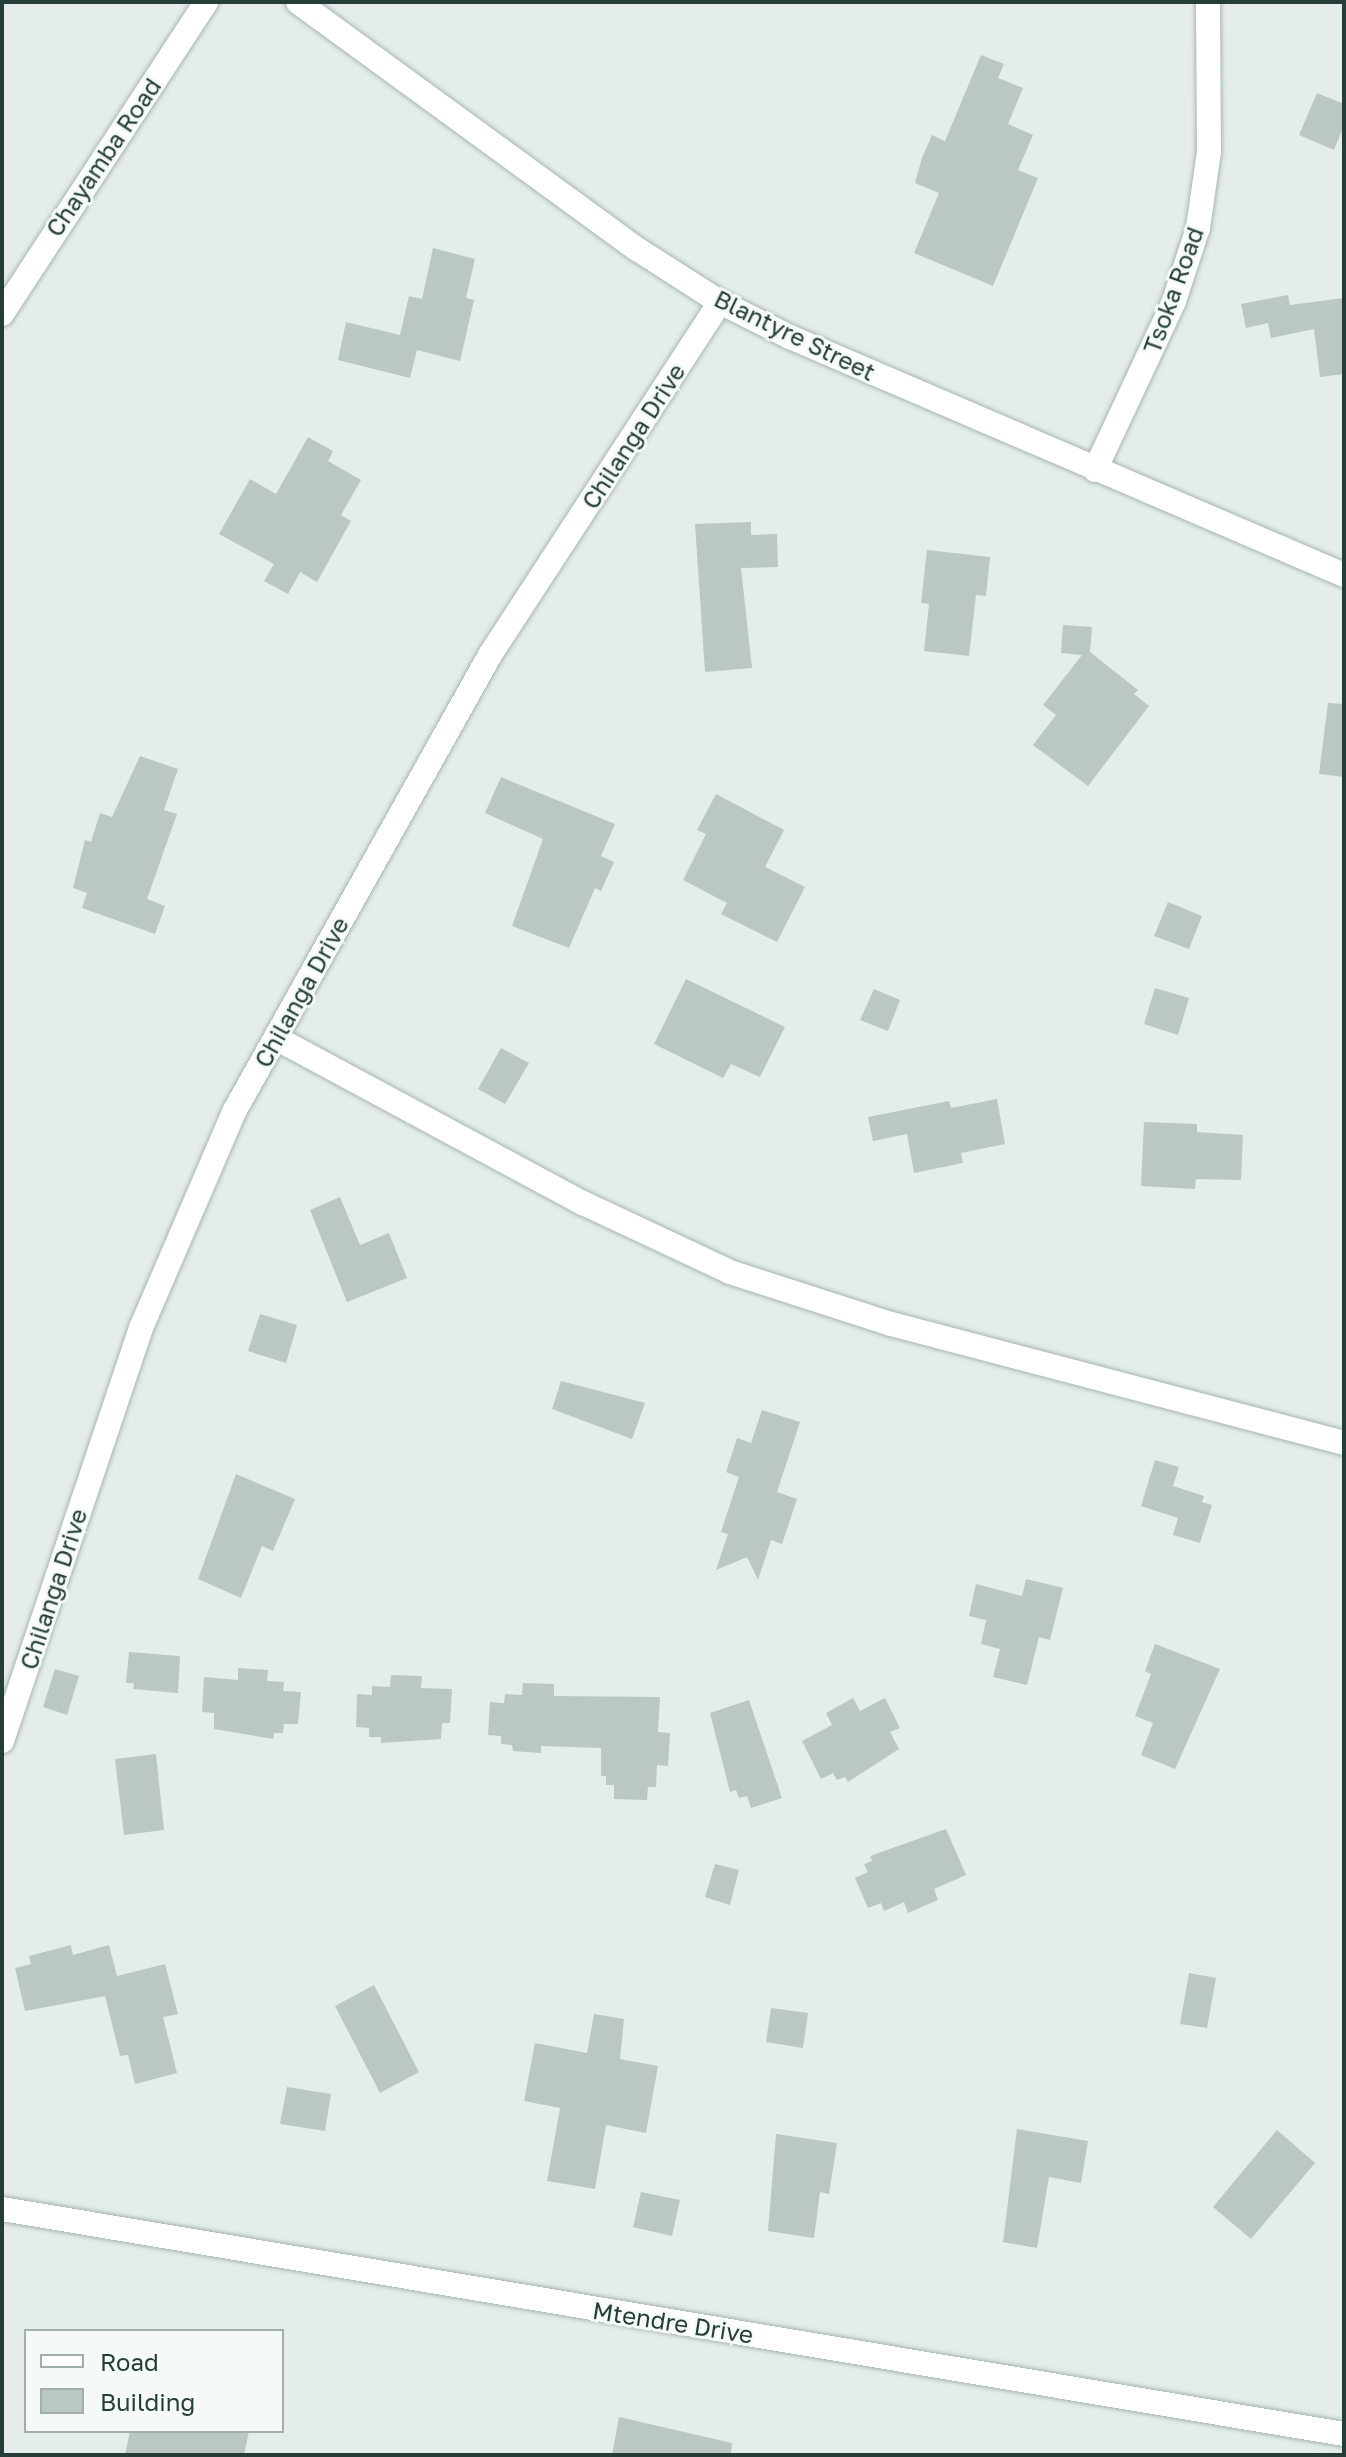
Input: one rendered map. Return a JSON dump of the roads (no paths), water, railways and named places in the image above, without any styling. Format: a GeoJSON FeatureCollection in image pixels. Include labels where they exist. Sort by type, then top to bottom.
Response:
{"type":"FeatureCollection","features":[{"type":"Feature","properties":{"kind":"street","name":"Chayamba Road"},"geometry":{"type":"LineString","coordinates":[[2,314],[206,2]]}},
{"type":"Feature","properties":{"kind":"street","name":"Blantyre Street"},"geometry":{"type":"LineString","coordinates":[[298,2],[637,249],[720,302],[1095,470],[1344,575]]}},
{"type":"Feature","properties":{"kind":"street","name":"Tsoka Road"},"geometry":{"type":"LineString","coordinates":[[1095,470],[1169,314],[1198,228],[1209,152],[1208,2]]}},
{"type":"Feature","properties":{"kind":"street","name":"Chilanga Drive"},"geometry":{"type":"LineString","coordinates":[[2,1741],[141,1328],[200,1186],[276,1038],[490,655],[720,302]]}},
{"type":"Feature","properties":{"kind":"street"},"geometry":{"type":"LineString","coordinates":[[276,1038],[583,1203],[730,1272],[891,1324],[1344,1443]]}},
{"type":"Feature","properties":{"kind":"street","name":"Mtendre Drive"},"geometry":{"type":"LineString","coordinates":[[2,2209],[1344,2434]]}}]}
